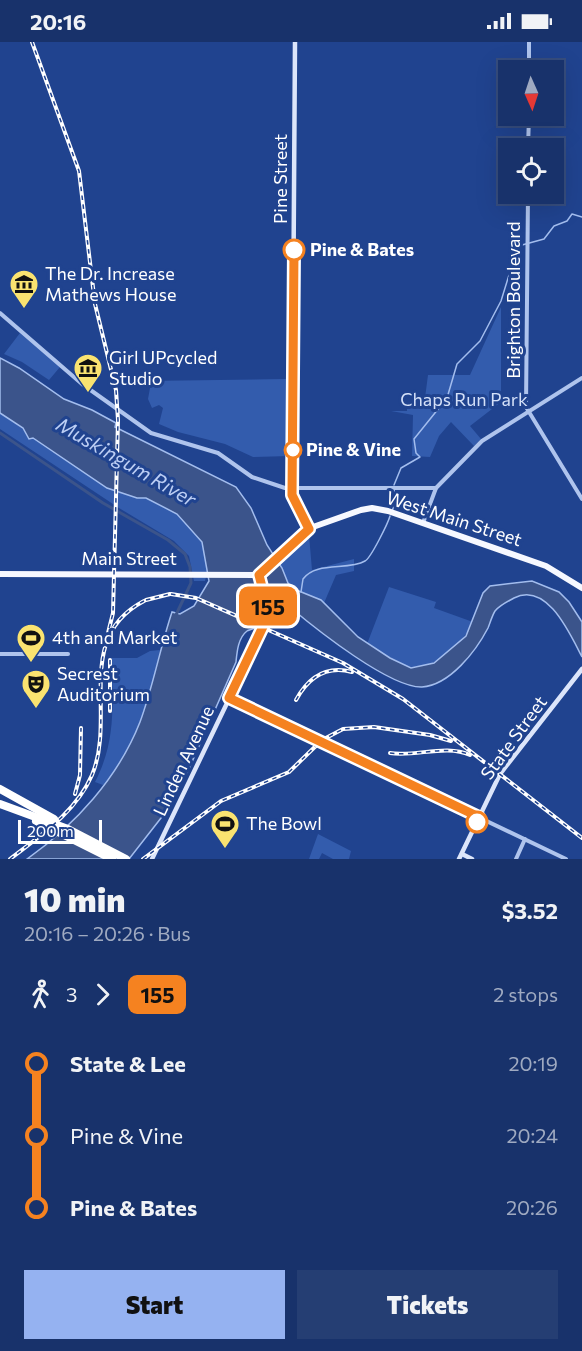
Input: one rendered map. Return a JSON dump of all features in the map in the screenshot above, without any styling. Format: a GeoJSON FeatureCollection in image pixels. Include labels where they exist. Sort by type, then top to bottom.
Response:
{"type":"FeatureCollection","features":[{"type":"Feature","properties":{"kind":"highway"},"geometry":{"type":"LineString","coordinates":[[0,789],[44,819],[112,859]]}},
{"type":"Feature","properties":{"kind":"highway"},"geometry":{"type":"LineString","coordinates":[[0,804],[68,829],[126,859]]}},
{"type":"Feature","properties":{"kind":"highway"},"geometry":{"type":"LineString","coordinates":[[0,808],[44,819]]}},
{"type":"Feature","properties":{"kind":"main road","name":"Pine Street"},"geometry":{"type":"LineString","coordinates":[[295,42],[292,488],[294,498],[309,529]]}},
{"type":"Feature","properties":{"kind":"main road","name":"West Main Street"},"geometry":{"type":"LineString","coordinates":[[259,575],[309,529],[372,508],[392,512],[546,566],[582,588]]}},
{"type":"Feature","properties":{"kind":"main road","name":"Main Street"},"geometry":{"type":"LineString","coordinates":[[0,574],[259,575]]}},
{"type":"Feature","properties":{"kind":"main road","name":"Linden Avenue"},"geometry":{"type":"LineString","coordinates":[[152,859],[269,610],[259,575]]}},
{"type":"Feature","properties":{"kind":"main road","name":"State Street"},"geometry":{"type":"LineString","coordinates":[[460,856],[500,774],[580,671]]}},
{"type":"Feature","properties":{"kind":"main road"},"geometry":{"type":"LineString","coordinates":[[460,856],[472,859]]}},
{"type":"Feature","properties":{"kind":"street"},"geometry":{"type":"LineString","coordinates":[[529,42],[529,60]]}},
{"type":"Feature","properties":{"kind":"street","name":"Brighton Boulevard"},"geometry":{"type":"LineString","coordinates":[[528,204],[528,411]]}},
{"type":"Feature","properties":{"kind":"street"},"geometry":{"type":"LineString","coordinates":[[0,313],[82,384],[151,433],[218,453],[261,482],[292,488],[436,488]]}},
{"type":"Feature","properties":{"kind":"street"},"geometry":{"type":"LineString","coordinates":[[423,523],[436,488],[482,441],[582,378]]}},
{"type":"Feature","properties":{"kind":"street"},"geometry":{"type":"LineString","coordinates":[[528,411],[582,499]]}},
{"type":"Feature","properties":{"kind":"street"},"geometry":{"type":"LineString","coordinates":[[0,654],[68,654]]}},
{"type":"Feature","properties":{"kind":"street"},"geometry":{"type":"LineString","coordinates":[[229,698],[566,859]]}},
{"type":"Feature","properties":{"kind":"street"},"geometry":{"type":"LineString","coordinates":[[516,859],[525,839]]}},
{"type":"Feature","properties":{"kind":"green space","name":"Chaps Run Park"},"geometry":{"type":"Polygon","coordinates":[[[501,307],[501,402],[470,426],[481,439],[474,446],[451,422],[439,436],[430,457],[412,456],[413,415],[391,411],[407,411],[407,404],[420,404],[420,399],[425,398],[428,375],[470,375],[501,307]]]}},
{"type":"Feature","properties":{"kind":"green space"},"geometry":{"type":"Polygon","coordinates":[[[20,333],[60,367],[49,380],[22,362],[4,354],[20,333]]]}},
{"type":"Feature","properties":{"kind":"green space"},"geometry":{"type":"Polygon","coordinates":[[[286,379],[291,382],[290,456],[253,457],[225,444],[178,432],[159,424],[163,408],[159,405],[152,408],[148,399],[150,388],[145,381],[286,379]]]}},
{"type":"Feature","properties":{"kind":"green space"},"geometry":{"type":"Polygon","coordinates":[[[0,413],[107,488],[137,498],[146,498],[177,514],[203,542],[208,568],[205,581],[194,581],[189,556],[174,541],[119,508],[0,429],[0,413]]]}},
{"type":"Feature","properties":{"kind":"green space"},"geometry":{"type":"Polygon","coordinates":[[[309,535],[312,570],[354,559],[354,571],[336,575],[318,617],[263,576],[309,535]]]}},
{"type":"Feature","properties":{"kind":"green space"},"geometry":{"type":"Polygon","coordinates":[[[389,587],[436,602],[434,608],[473,622],[456,646],[440,659],[422,666],[412,667],[401,664],[367,644],[389,587]]]}},
{"type":"Feature","properties":{"kind":"green space"},"geometry":{"type":"Polygon","coordinates":[[[160,650],[152,686],[133,739],[115,771],[103,785],[95,782],[110,736],[112,658],[137,658],[150,651],[160,650]]]}},
{"type":"Feature","properties":{"kind":"green space"},"geometry":{"type":"Polygon","coordinates":[[[318,834],[351,851],[349,859],[333,859],[322,853],[319,859],[309,859],[318,834]]]}},
{"type":"Feature","properties":{"kind":"water"},"geometry":{"type":"Polygon","coordinates":[[[0,358],[19,368],[64,399],[116,423],[115,427],[236,487],[251,508],[267,545],[282,568],[288,583],[294,589],[321,600],[358,637],[390,658],[411,668],[434,663],[466,636],[483,593],[490,586],[532,581],[559,592],[569,602],[582,622],[582,657],[556,612],[537,597],[526,595],[514,598],[495,611],[477,647],[452,674],[432,685],[422,687],[408,685],[354,656],[291,608],[284,610],[283,607],[272,607],[268,609],[256,627],[247,631],[242,637],[238,645],[236,662],[188,771],[161,818],[129,859],[27,859],[45,846],[78,815],[93,799],[120,762],[140,722],[172,612],[180,614],[194,606],[209,581],[202,542],[177,514],[146,498],[137,498],[107,488],[33,438],[29,439],[23,428],[0,413],[0,358]]]}},
{"type":"Feature","properties":{"kind":"waterway"},"geometry":{"type":"LineString","coordinates":[[394,485],[401,468],[420,457],[416,453],[414,439],[447,398],[457,364],[480,341],[501,301],[517,249],[522,245],[544,239],[554,226],[567,221],[572,214],[582,217]]}},
{"type":"Feature","properties":{"kind":"waterway","name":"Muskingum River"},"geometry":{"type":"LineString","coordinates":[[0,433],[103,503],[168,540],[185,554],[190,567],[191,583],[175,617]]}},
{"type":"Feature","properties":{"kind":"waterway"},"geometry":{"type":"LineString","coordinates":[[392,511],[396,501],[394,490]]}},
{"type":"Feature","properties":{"kind":"waterway"},"geometry":{"type":"LineString","coordinates":[[301,592],[303,579],[309,573],[365,561],[383,533],[390,516]]}},
{"type":"Feature","properties":{"kind":"railway"},"geometry":{"type":"LineString","coordinates":[[32,42],[79,171],[95,304],[116,390],[118,420],[113,613],[106,641]]}},
{"type":"Feature","properties":{"kind":"railway"},"geometry":{"type":"LineString","coordinates":[[146,600],[170,594]]}},
{"type":"Feature","properties":{"kind":"railway"},"geometry":{"type":"LineString","coordinates":[[171,594],[196,598],[343,663],[403,699],[582,838]]}},
{"type":"Feature","properties":{"kind":"railway"},"geometry":{"type":"LineString","coordinates":[[10,859],[67,812],[92,775],[101,728],[103,656],[109,635],[122,617],[144,601]]}},
{"type":"Feature","properties":{"kind":"railway"},"geometry":{"type":"LineString","coordinates":[[110,660],[110,711]]}},
{"type":"Feature","properties":{"kind":"railway"},"geometry":{"type":"LineString","coordinates":[[296,700],[306,685],[319,675],[334,670],[352,672]]}},
{"type":"Feature","properties":{"kind":"railway"},"geometry":{"type":"LineString","coordinates":[[143,859],[221,801],[289,772],[322,740],[343,729],[374,727],[430,735],[451,741]]}},
{"type":"Feature","properties":{"kind":"railway"},"geometry":{"type":"LineString","coordinates":[[75,794],[80,775],[81,728]]}},
{"type":"Feature","properties":{"kind":"railway"},"geometry":{"type":"LineString","coordinates":[[390,753],[451,751],[470,755]]}},
{"type":"Feature","properties":{"kind":"bus line","name":"155"},"geometry":{"type":"LineString","coordinates":[[294,250],[292,495],[309,529],[259,575],[269,614],[229,698],[479,817],[477,822]]}},
{"type":"Feature","properties":{"kind":"place","name":"Pine & Bates"},"geometry":{"type":"Point","coordinates":[294,250]}},
{"type":"Feature","properties":{"kind":"place","name":"The Dr. Increase Mathews House"},"geometry":{"type":"Point","coordinates":[24,310]}},
{"type":"Feature","properties":{"kind":"place","name":"Girl UPcycled Studio"},"geometry":{"type":"Point","coordinates":[88,394]}},
{"type":"Feature","properties":{"kind":"place","name":"Pine & Vine"},"geometry":{"type":"Point","coordinates":[293,450]}},
{"type":"Feature","properties":{"kind":"place","name":"4th and Market"},"geometry":{"type":"Point","coordinates":[31,664]}},
{"type":"Feature","properties":{"kind":"place","name":"Secrest Auditorium"},"geometry":{"type":"Point","coordinates":[36,710]}},
{"type":"Feature","properties":{"kind":"place","name":"The Bowl"},"geometry":{"type":"Point","coordinates":[225,850]}}]}
